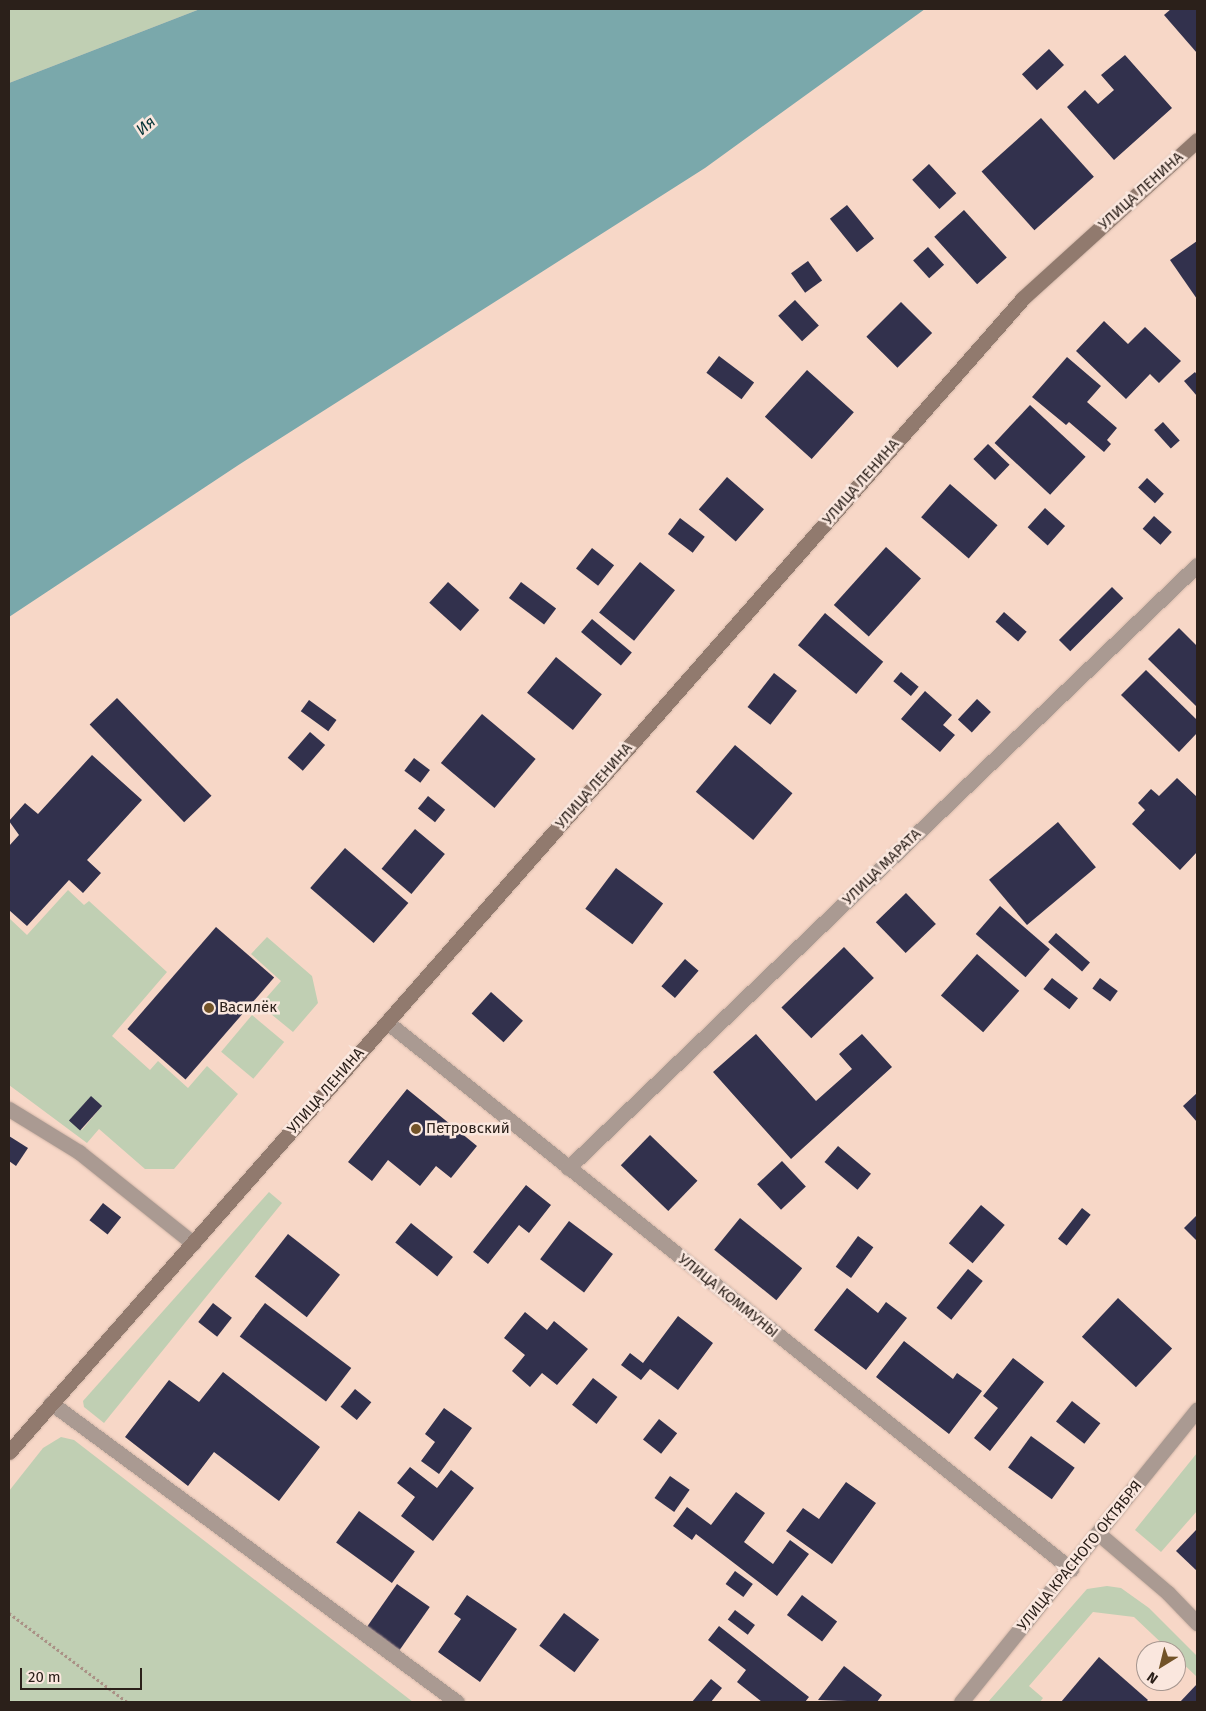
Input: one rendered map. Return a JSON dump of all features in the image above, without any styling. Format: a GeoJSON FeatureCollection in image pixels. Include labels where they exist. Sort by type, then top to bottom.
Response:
{"type":"FeatureCollection","features":[{"type":"Feature","properties":{"kind":"main road","name":"УЛИЦА ЛЕНИНА"},"geometry":{"type":"LineString","coordinates":[[9,1452],[1023,298],[1197,140]]}},
{"type":"Feature","properties":{"kind":"street","name":"УЛИЦА МАРАТА"},"geometry":{"type":"LineString","coordinates":[[568,1168],[1197,565]]}},
{"type":"Feature","properties":{"kind":"street","name":"УЛИЦА КОММУНЫ"},"geometry":{"type":"LineString","coordinates":[[387,1022],[1071,1569]]}},
{"type":"Feature","properties":{"kind":"street"},"geometry":{"type":"LineString","coordinates":[[9,1109],[79,1152],[192,1244]]}},
{"type":"Feature","properties":{"kind":"street"},"geometry":{"type":"LineString","coordinates":[[51,1403],[457,1702]]}},
{"type":"Feature","properties":{"kind":"street","name":"УЛИЦА КРАСНОГО ОКТЯБРЯ"},"geometry":{"type":"LineString","coordinates":[[961,1702],[1071,1569],[1197,1409]]}},
{"type":"Feature","properties":{"kind":"street"},"geometry":{"type":"LineString","coordinates":[[1099,1534],[1168,1593],[1197,1623]]}},
{"type":"Feature","properties":{"kind":"path"},"geometry":{"type":"LineString","coordinates":[[9,1613],[127,1702]]}},
{"type":"Feature","properties":{"kind":"green space"},"geometry":{"type":"Polygon","coordinates":[[[9,9],[200,9],[9,83],[9,9]]]}},
{"type":"Feature","properties":{"kind":"green space"},"geometry":{"type":"Polygon","coordinates":[[[68,890],[84,905],[89,901],[167,972],[112,1036],[150,1070],[158,1061],[188,1088],[207,1066],[238,1094],[174,1169],[145,1169],[99,1129],[87,1143],[9,1085],[9,918],[27,935],[68,890]],[[91,1097],[71,1121],[82,1130],[102,1106],[91,1097]]]}},
{"type":"Feature","properties":{"kind":"green space"},"geometry":{"type":"Polygon","coordinates":[[[267,937],[312,976],[318,1003],[293,1032],[260,1005],[281,981],[251,954],[267,937]]]}},
{"type":"Feature","properties":{"kind":"green space"},"geometry":{"type":"Polygon","coordinates":[[[252,1015],[284,1042],[253,1079],[221,1052],[252,1015]]]}},
{"type":"Feature","properties":{"kind":"green space"},"geometry":{"type":"Polygon","coordinates":[[[269,1192],[282,1203],[104,1423],[84,1407],[83,1401],[269,1192]]]}},
{"type":"Feature","properties":{"kind":"green space"},"geometry":{"type":"Polygon","coordinates":[[[61,1437],[74,1440],[413,1702],[9,1702],[9,1491],[43,1448],[61,1437]]]}},
{"type":"Feature","properties":{"kind":"green space"},"geometry":{"type":"Polygon","coordinates":[[[1197,1453],[1197,1511],[1161,1552],[1135,1530],[1197,1453]]]}},
{"type":"Feature","properties":{"kind":"green space"},"geometry":{"type":"Polygon","coordinates":[[[1107,1586],[1121,1588],[1149,1608],[1182,1641],[1159,1641],[1134,1617],[1093,1612],[1029,1686],[1043,1698],[1040,1702],[988,1702],[1087,1589],[1107,1586]]]}},
{"type":"Feature","properties":{"kind":"green space"},"geometry":{"type":"Polygon","coordinates":[[[1186,1645],[1197,1656],[1197,1677],[1186,1667],[1186,1645]]]}},
{"type":"Feature","properties":{"kind":"water","name":"Ия"},"geometry":{"type":"Polygon","coordinates":[[[200,9],[925,9],[705,168],[240,464],[9,617],[9,83],[200,9]]]}},
{"type":"Feature","properties":{"kind":"building"},"geometry":{"type":"Polygon","coordinates":[[[1171,9],[1197,9],[1197,53],[1164,15],[1171,9]]]}},
{"type":"Feature","properties":{"kind":"building"},"geometry":{"type":"Polygon","coordinates":[[[1049,49],[1064,65],[1037,90],[1022,74],[1049,49]]]}},
{"type":"Feature","properties":{"kind":"building"},"geometry":{"type":"Polygon","coordinates":[[[1125,55],[1172,108],[1114,160],[1067,107],[1085,90],[1098,104],[1114,90],[1101,75],[1125,55]]]}},
{"type":"Feature","properties":{"kind":"building"},"geometry":{"type":"Polygon","coordinates":[[[1041,118],[1094,177],[1034,230],[982,172],[1041,118]]]}},
{"type":"Feature","properties":{"kind":"building"},"geometry":{"type":"Polygon","coordinates":[[[929,164],[956,193],[939,209],[912,180],[929,164]]]}},
{"type":"Feature","properties":{"kind":"building"},"geometry":{"type":"Polygon","coordinates":[[[847,205],[874,238],[857,252],[830,219],[847,205]]]}},
{"type":"Feature","properties":{"kind":"building"},"geometry":{"type":"Polygon","coordinates":[[[964,210],[1007,258],[977,284],[934,237],[964,210]]]}},
{"type":"Feature","properties":{"kind":"building"},"geometry":{"type":"Polygon","coordinates":[[[1197,241],[1197,299],[1170,260],[1197,241]]]}},
{"type":"Feature","properties":{"kind":"building"},"geometry":{"type":"Polygon","coordinates":[[[928,247],[944,265],[929,278],[913,260],[928,247]]]}},
{"type":"Feature","properties":{"kind":"building"},"geometry":{"type":"Polygon","coordinates":[[[808,261],[822,280],[805,293],[791,273],[808,261]]]}},
{"type":"Feature","properties":{"kind":"building"},"geometry":{"type":"Polygon","coordinates":[[[795,300],[819,326],[802,341],[778,316],[795,300]]]}},
{"type":"Feature","properties":{"kind":"building"},"geometry":{"type":"Polygon","coordinates":[[[901,302],[932,333],[897,368],[866,337],[901,302]]]}},
{"type":"Feature","properties":{"kind":"building"},"geometry":{"type":"Polygon","coordinates":[[[1104,321],[1128,344],[1145,327],[1181,361],[1159,383],[1150,374],[1126,399],[1076,351],[1104,321]]]}},
{"type":"Feature","properties":{"kind":"building"},"geometry":{"type":"Polygon","coordinates":[[[719,356],[754,382],[742,399],[706,373],[719,356]]]}},
{"type":"Feature","properties":{"kind":"building"},"geometry":{"type":"Polygon","coordinates":[[[1067,357],[1101,386],[1087,402],[1117,428],[1107,440],[1111,444],[1104,452],[1069,422],[1066,425],[1032,397],[1067,357]]]}},
{"type":"Feature","properties":{"kind":"building"},"geometry":{"type":"Polygon","coordinates":[[[807,370],[854,412],[812,459],[765,417],[807,370]]]}},
{"type":"Feature","properties":{"kind":"building"},"geometry":{"type":"Polygon","coordinates":[[[1195,372],[1197,375],[1197,396],[1184,381],[1195,372]]]}},
{"type":"Feature","properties":{"kind":"building"},"geometry":{"type":"Polygon","coordinates":[[[1030,405],[1086,457],[1050,495],[995,443],[1030,405]]]}},
{"type":"Feature","properties":{"kind":"building"},"geometry":{"type":"Polygon","coordinates":[[[1163,422],[1180,441],[1171,449],[1154,430],[1163,422]]]}},
{"type":"Feature","properties":{"kind":"building"},"geometry":{"type":"Polygon","coordinates":[[[988,444],[1010,465],[995,480],[973,459],[988,444]]]}},
{"type":"Feature","properties":{"kind":"building"},"geometry":{"type":"Polygon","coordinates":[[[727,477],[764,509],[736,542],[699,509],[727,477]]]}},
{"type":"Feature","properties":{"kind":"building"},"geometry":{"type":"Polygon","coordinates":[[[1147,478],[1164,494],[1155,503],[1138,488],[1147,478]]]}},
{"type":"Feature","properties":{"kind":"building"},"geometry":{"type":"Polygon","coordinates":[[[950,484],[998,525],[969,559],[921,517],[950,484]]]}},
{"type":"Feature","properties":{"kind":"building"},"geometry":{"type":"Polygon","coordinates":[[[1045,508],[1065,526],[1048,545],[1028,527],[1045,508]]]}},
{"type":"Feature","properties":{"kind":"building"},"geometry":{"type":"Polygon","coordinates":[[[1154,516],[1172,532],[1160,545],[1143,529],[1154,516]]]}},
{"type":"Feature","properties":{"kind":"building"},"geometry":{"type":"Polygon","coordinates":[[[680,518],[705,537],[693,553],[668,534],[680,518]]]}},
{"type":"Feature","properties":{"kind":"building"},"geometry":{"type":"Polygon","coordinates":[[[886,547],[921,578],[869,636],[834,605],[886,547]]]}},
{"type":"Feature","properties":{"kind":"building"},"geometry":{"type":"Polygon","coordinates":[[[592,548],[614,565],[598,586],[576,568],[592,548]]]}},
{"type":"Feature","properties":{"kind":"building"},"geometry":{"type":"Polygon","coordinates":[[[640,562],[675,590],[634,641],[599,613],[640,562]]]}},
{"type":"Feature","properties":{"kind":"building"},"geometry":{"type":"Polygon","coordinates":[[[448,582],[479,610],[460,631],[429,603],[448,582]]]}},
{"type":"Feature","properties":{"kind":"building"},"geometry":{"type":"Polygon","coordinates":[[[521,582],[556,608],[544,624],[509,598],[521,582]]]}},
{"type":"Feature","properties":{"kind":"building"},"geometry":{"type":"Polygon","coordinates":[[[1112,587],[1123,598],[1070,651],[1059,640],[1112,587]]]}},
{"type":"Feature","properties":{"kind":"building"},"geometry":{"type":"Polygon","coordinates":[[[1004,612],[1027,632],[1018,641],[995,622],[1004,612]]]}},
{"type":"Feature","properties":{"kind":"building"},"geometry":{"type":"Polygon","coordinates":[[[825,613],[883,662],[856,694],[798,645],[825,613]]]}},
{"type":"Feature","properties":{"kind":"building"},"geometry":{"type":"Polygon","coordinates":[[[592,619],[632,652],[621,665],[581,632],[592,619]]]}},
{"type":"Feature","properties":{"kind":"building"},"geometry":{"type":"Polygon","coordinates":[[[1179,628],[1197,646],[1197,707],[1148,659],[1179,628]]]}},
{"type":"Feature","properties":{"kind":"building"},"geometry":{"type":"Polygon","coordinates":[[[556,657],[602,694],[573,730],[527,693],[556,657]]]}},
{"type":"Feature","properties":{"kind":"building"},"geometry":{"type":"Polygon","coordinates":[[[1146,670],[1197,720],[1197,733],[1179,752],[1121,695],[1146,670]]]}},
{"type":"Feature","properties":{"kind":"building"},"geometry":{"type":"Polygon","coordinates":[[[901,672],[919,687],[911,696],[893,681],[901,672]]]}},
{"type":"Feature","properties":{"kind":"building"},"geometry":{"type":"Polygon","coordinates":[[[774,673],[797,691],[770,725],[748,707],[774,673]]]}},
{"type":"Feature","properties":{"kind":"building"},"geometry":{"type":"Polygon","coordinates":[[[925,691],[952,715],[943,725],[955,735],[940,752],[901,719],[925,691]]]}},
{"type":"Feature","properties":{"kind":"building"},"geometry":{"type":"Polygon","coordinates":[[[117,698],[211,796],[184,822],[90,724],[117,698]]]}},
{"type":"Feature","properties":{"kind":"building"},"geometry":{"type":"Polygon","coordinates":[[[977,699],[991,712],[972,732],[958,719],[977,699]]]}},
{"type":"Feature","properties":{"kind":"building"},"geometry":{"type":"Polygon","coordinates":[[[309,700],[337,720],[328,731],[301,711],[309,700]]]}},
{"type":"Feature","properties":{"kind":"building"},"geometry":{"type":"Polygon","coordinates":[[[482,714],[536,759],[494,808],[441,763],[482,714]]]}},
{"type":"Feature","properties":{"kind":"building"},"geometry":{"type":"Polygon","coordinates":[[[310,732],[325,745],[303,771],[288,758],[310,732]]]}},
{"type":"Feature","properties":{"kind":"building"},"geometry":{"type":"Polygon","coordinates":[[[735,745],[792,793],[753,840],[696,792],[735,745]]]}},
{"type":"Feature","properties":{"kind":"building"},"geometry":{"type":"Polygon","coordinates":[[[92,755],[142,800],[87,860],[101,873],[83,893],[69,880],[27,926],[9,910],[9,846],[19,835],[9,821],[25,803],[38,814],[92,755]]]}},
{"type":"Feature","properties":{"kind":"building"},"geometry":{"type":"Polygon","coordinates":[[[414,758],[430,770],[420,783],[404,771],[414,758]]]}},
{"type":"Feature","properties":{"kind":"building"},"geometry":{"type":"Polygon","coordinates":[[[1177,778],[1197,797],[1197,852],[1180,870],[1132,824],[1145,810],[1138,803],[1151,789],[1159,796],[1177,778]]]}},
{"type":"Feature","properties":{"kind":"building"},"geometry":{"type":"Polygon","coordinates":[[[428,796],[445,810],[435,822],[418,808],[428,796]]]}},
{"type":"Feature","properties":{"kind":"building"},"geometry":{"type":"Polygon","coordinates":[[[1058,822],[1096,867],[1027,925],[989,880],[1058,822]]]}},
{"type":"Feature","properties":{"kind":"building"},"geometry":{"type":"Polygon","coordinates":[[[415,829],[445,854],[411,894],[382,869],[415,829]]]}},
{"type":"Feature","properties":{"kind":"building"},"geometry":{"type":"Polygon","coordinates":[[[345,848],[408,903],[374,943],[310,888],[345,848]]]}},
{"type":"Feature","properties":{"kind":"building"},"geometry":{"type":"Polygon","coordinates":[[[616,868],[663,904],[632,944],[585,909],[616,868]]]}},
{"type":"Feature","properties":{"kind":"building"},"geometry":{"type":"Polygon","coordinates":[[[906,893],[936,924],[906,953],[876,922],[906,893]]]}},
{"type":"Feature","properties":{"kind":"building"},"geometry":{"type":"Polygon","coordinates":[[[1000,906],[1050,949],[1026,977],[976,934],[1000,906]]]}},
{"type":"Feature","properties":{"kind":"building"},"geometry":{"type":"Polygon","coordinates":[[[216,927],[274,978],[186,1079],[127,1029],[216,927]]]}},
{"type":"Feature","properties":{"kind":"building"},"geometry":{"type":"Polygon","coordinates":[[[1056,933],[1090,963],[1082,972],[1048,942],[1056,933]]]}},
{"type":"Feature","properties":{"kind":"building"},"geometry":{"type":"Polygon","coordinates":[[[844,947],[874,978],[811,1038],[781,1007],[844,947]]]}},
{"type":"Feature","properties":{"kind":"building"},"geometry":{"type":"Polygon","coordinates":[[[977,954],[1019,991],[983,1032],[941,996],[977,954]]]}},
{"type":"Feature","properties":{"kind":"building"},"geometry":{"type":"Polygon","coordinates":[[[685,959],[699,971],[675,998],[661,986],[685,959]]]}},
{"type":"Feature","properties":{"kind":"building"},"geometry":{"type":"Polygon","coordinates":[[[1052,978],[1078,998],[1069,1009],[1043,989],[1052,978]]]}},
{"type":"Feature","properties":{"kind":"building"},"geometry":{"type":"Polygon","coordinates":[[[1100,978],[1118,991],[1110,1001],[1092,989],[1100,978]]]}},
{"type":"Feature","properties":{"kind":"building"},"geometry":{"type":"Polygon","coordinates":[[[491,992],[523,1021],[504,1042],[472,1014],[491,992]]]}},
{"type":"Feature","properties":{"kind":"building"},"geometry":{"type":"Polygon","coordinates":[[[756,1034],[816,1101],[852,1069],[839,1054],[862,1034],[892,1067],[791,1159],[713,1072],[756,1034]]]}},
{"type":"Feature","properties":{"kind":"building","name":"Петровский"},"geometry":{"type":"Polygon","coordinates":[[[407,1089],[477,1146],[451,1178],[436,1166],[420,1186],[388,1160],[372,1181],[348,1162],[407,1089]]]}},
{"type":"Feature","properties":{"kind":"building"},"geometry":{"type":"Polygon","coordinates":[[[1197,1093],[1197,1122],[1183,1106],[1197,1093]]]}},
{"type":"Feature","properties":{"kind":"building"},"geometry":{"type":"Polygon","coordinates":[[[91,1096],[102,1106],[80,1131],[69,1121],[91,1096]]]}},
{"type":"Feature","properties":{"kind":"building"},"geometry":{"type":"Polygon","coordinates":[[[650,1135],[697,1181],[668,1211],[621,1165],[650,1135]]]}},
{"type":"Feature","properties":{"kind":"building"},"geometry":{"type":"Polygon","coordinates":[[[9,1136],[28,1148],[16,1166],[9,1161],[9,1136]]]}},
{"type":"Feature","properties":{"kind":"building"},"geometry":{"type":"Polygon","coordinates":[[[838,1146],[871,1174],[857,1190],[825,1162],[838,1146]]]}},
{"type":"Feature","properties":{"kind":"building"},"geometry":{"type":"Polygon","coordinates":[[[782,1161],[806,1187],[781,1210],[757,1184],[782,1161]]]}},
{"type":"Feature","properties":{"kind":"building"},"geometry":{"type":"Polygon","coordinates":[[[526,1185],[551,1205],[529,1233],[519,1225],[488,1264],[473,1252],[526,1185]]]}},
{"type":"Feature","properties":{"kind":"building"},"geometry":{"type":"Polygon","coordinates":[[[103,1203],[121,1217],[108,1234],[89,1220],[103,1203]]]}},
{"type":"Feature","properties":{"kind":"building"},"geometry":{"type":"Polygon","coordinates":[[[981,1205],[1005,1225],[973,1263],[949,1243],[981,1205]]]}},
{"type":"Feature","properties":{"kind":"building"},"geometry":{"type":"Polygon","coordinates":[[[1082,1208],[1091,1215],[1067,1246],[1058,1239],[1082,1208]]]}},
{"type":"Feature","properties":{"kind":"building"},"geometry":{"type":"Polygon","coordinates":[[[1197,1215],[1197,1241],[1184,1228],[1197,1215]]]}},
{"type":"Feature","properties":{"kind":"building"},"geometry":{"type":"Polygon","coordinates":[[[740,1218],[802,1268],[776,1300],[714,1250],[740,1218]]]}},
{"type":"Feature","properties":{"kind":"building"},"geometry":{"type":"Polygon","coordinates":[[[569,1221],[613,1254],[584,1292],[540,1259],[569,1221]]]}},
{"type":"Feature","properties":{"kind":"building"},"geometry":{"type":"Polygon","coordinates":[[[411,1223],[453,1257],[437,1276],[395,1242],[411,1223]]]}},
{"type":"Feature","properties":{"kind":"building"},"geometry":{"type":"Polygon","coordinates":[[[288,1234],[340,1275],[307,1317],[255,1277],[288,1234]]]}},
{"type":"Feature","properties":{"kind":"building"},"geometry":{"type":"Polygon","coordinates":[[[858,1236],[873,1247],[851,1278],[836,1267],[858,1236]]]}},
{"type":"Feature","properties":{"kind":"building"},"geometry":{"type":"Polygon","coordinates":[[[968,1269],[983,1281],[951,1320],[937,1308],[968,1269]]]}},
{"type":"Feature","properties":{"kind":"building"},"geometry":{"type":"Polygon","coordinates":[[[847,1288],[878,1313],[886,1302],[907,1318],[866,1370],[814,1330],[847,1288]]]}},
{"type":"Feature","properties":{"kind":"building"},"geometry":{"type":"Polygon","coordinates":[[[1118,1298],[1172,1348],[1136,1387],[1082,1337],[1118,1298]]]}},
{"type":"Feature","properties":{"kind":"building"},"geometry":{"type":"Polygon","coordinates":[[[213,1303],[232,1318],[217,1337],[198,1322],[213,1303]]]}},
{"type":"Feature","properties":{"kind":"building"},"geometry":{"type":"Polygon","coordinates":[[[265,1303],[351,1368],[326,1402],[240,1337],[265,1303]]]}},
{"type":"Feature","properties":{"kind":"building"},"geometry":{"type":"Polygon","coordinates":[[[525,1312],[547,1330],[554,1321],[588,1349],[557,1385],[542,1373],[530,1387],[512,1371],[525,1355],[504,1338],[525,1312]]]}},
{"type":"Feature","properties":{"kind":"building"},"geometry":{"type":"Polygon","coordinates":[[[678,1316],[713,1343],[678,1390],[650,1369],[641,1380],[621,1365],[630,1353],[643,1363],[678,1316]]]}},
{"type":"Feature","properties":{"kind":"building"},"geometry":{"type":"Polygon","coordinates":[[[904,1341],[953,1379],[957,1373],[982,1391],[949,1434],[876,1377],[904,1341]]]}},
{"type":"Feature","properties":{"kind":"building"},"geometry":{"type":"Polygon","coordinates":[[[1013,1358],[1044,1382],[990,1451],[974,1438],[998,1408],[983,1396],[1013,1358]]]}},
{"type":"Feature","properties":{"kind":"building"},"geometry":{"type":"Polygon","coordinates":[[[223,1372],[320,1447],[279,1501],[214,1452],[188,1486],[125,1437],[169,1380],[199,1402],[223,1372]]]}},
{"type":"Feature","properties":{"kind":"building"},"geometry":{"type":"Polygon","coordinates":[[[593,1378],[617,1397],[596,1424],[572,1405],[593,1378]]]}},
{"type":"Feature","properties":{"kind":"building"},"geometry":{"type":"Polygon","coordinates":[[[355,1389],[371,1402],[357,1420],[341,1407],[355,1389]]]}},
{"type":"Feature","properties":{"kind":"building"},"geometry":{"type":"Polygon","coordinates":[[[1072,1401],[1100,1423],[1084,1444],[1056,1421],[1072,1401]]]}},
{"type":"Feature","properties":{"kind":"building"},"geometry":{"type":"Polygon","coordinates":[[[444,1408],[472,1428],[439,1474],[421,1461],[435,1442],[425,1434],[444,1408]]]}},
{"type":"Feature","properties":{"kind":"building"},"geometry":{"type":"Polygon","coordinates":[[[659,1419],[677,1433],[661,1454],[643,1439],[659,1419]]]}},
{"type":"Feature","properties":{"kind":"building"},"geometry":{"type":"Polygon","coordinates":[[[1031,1436],[1075,1468],[1052,1499],[1008,1468],[1031,1436]]]}},
{"type":"Feature","properties":{"kind":"building"},"geometry":{"type":"Polygon","coordinates":[[[410,1467],[437,1488],[451,1470],[474,1488],[433,1541],[401,1516],[415,1497],[397,1483],[410,1467]]]}},
{"type":"Feature","properties":{"kind":"building"},"geometry":{"type":"Polygon","coordinates":[[[670,1476],[690,1490],[674,1512],[655,1498],[670,1476]]]}},
{"type":"Feature","properties":{"kind":"building"},"geometry":{"type":"Polygon","coordinates":[[[846,1482],[876,1503],[832,1564],[786,1531],[803,1508],[819,1519],[846,1482]]]}},
{"type":"Feature","properties":{"kind":"building"},"geometry":{"type":"Polygon","coordinates":[[[736,1492],[765,1513],[744,1542],[773,1564],[790,1540],[809,1554],[777,1596],[696,1534],[692,1540],[673,1526],[687,1507],[711,1525],[736,1492]]]}},
{"type":"Feature","properties":{"kind":"building"},"geometry":{"type":"Polygon","coordinates":[[[359,1511],[415,1552],[392,1583],[336,1543],[359,1511]]]}},
{"type":"Feature","properties":{"kind":"building"},"geometry":{"type":"Polygon","coordinates":[[[1197,1529],[1197,1571],[1176,1551],[1197,1529]]]}},
{"type":"Feature","properties":{"kind":"building"},"geometry":{"type":"Polygon","coordinates":[[[735,1571],[753,1584],[743,1597],[726,1584],[735,1571]]]}},
{"type":"Feature","properties":{"kind":"building"},"geometry":{"type":"Polygon","coordinates":[[[397,1584],[430,1607],[398,1652],[365,1629],[397,1584]]]}},
{"type":"Feature","properties":{"kind":"building"},"geometry":{"type":"Polygon","coordinates":[[[467,1595],[517,1629],[480,1682],[438,1652],[461,1619],[454,1614],[467,1595]]]}},
{"type":"Feature","properties":{"kind":"building"},"geometry":{"type":"Polygon","coordinates":[[[802,1595],[837,1621],[822,1641],[787,1615],[802,1595]]]}},
{"type":"Feature","properties":{"kind":"building"},"geometry":{"type":"Polygon","coordinates":[[[735,1610],[755,1625],[748,1635],[728,1620],[735,1610]]]}},
{"type":"Feature","properties":{"kind":"building"},"geometry":{"type":"Polygon","coordinates":[[[564,1613],[599,1639],[574,1672],[539,1646],[564,1613]]]}},
{"type":"Feature","properties":{"kind":"building"},"geometry":{"type":"Polygon","coordinates":[[[719,1626],[809,1697],[805,1702],[762,1702],[737,1682],[746,1670],[708,1640],[719,1626]]]}},
{"type":"Feature","properties":{"kind":"building"},"geometry":{"type":"Polygon","coordinates":[[[1099,1657],[1148,1700],[1146,1702],[1061,1702],[1099,1657]]]}},
{"type":"Feature","properties":{"kind":"building"},"geometry":{"type":"Polygon","coordinates":[[[844,1666],[882,1695],[877,1702],[818,1700],[844,1666]]]}},
{"type":"Feature","properties":{"kind":"building"},"geometry":{"type":"Polygon","coordinates":[[[711,1679],[722,1688],[711,1702],[692,1702],[711,1679]]]}},
{"type":"Feature","properties":{"kind":"building"},"geometry":{"type":"Polygon","coordinates":[[[1197,1684],[1197,1702],[1180,1702],[1197,1684]]]}},
{"type":"Feature","properties":{"kind":"place","name":"Василёк"},"geometry":{"type":"Point","coordinates":[209,1008]}},
{"type":"Feature","properties":{"kind":"place","name":"Петровский"},"geometry":{"type":"Point","coordinates":[416,1129]}}]}
